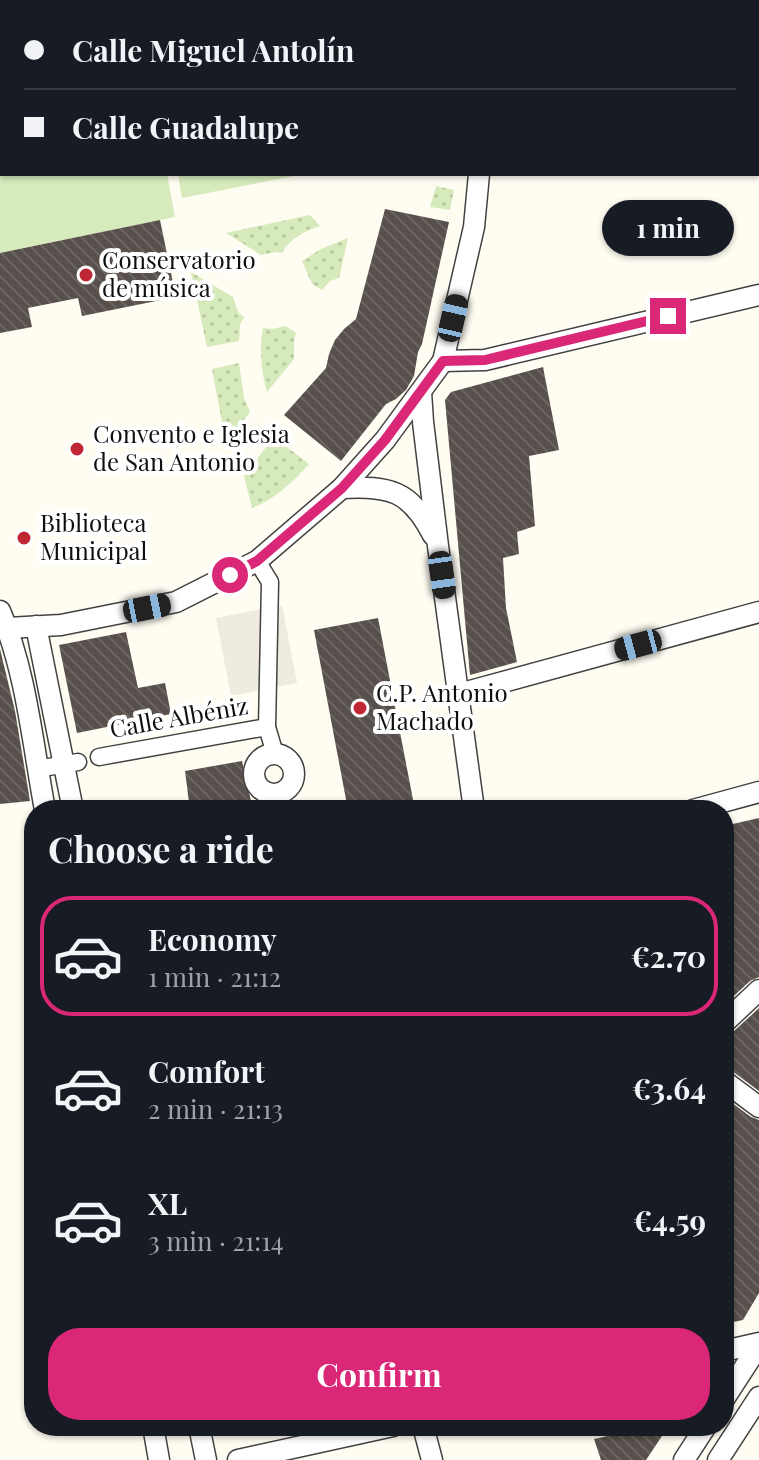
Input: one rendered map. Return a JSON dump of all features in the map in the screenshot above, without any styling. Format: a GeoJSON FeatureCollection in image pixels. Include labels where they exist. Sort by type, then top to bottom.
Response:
{"type":"FeatureCollection","features":[{"type":"Feature","properties":{"kind":"street"},"geometry":{"type":"LineString","coordinates":[[43,800],[20,671],[4,619],[36,626],[61,625],[176,602],[257,561],[342,488],[385,440],[443,361],[474,227],[479,176]]}},
{"type":"Feature","properties":{"kind":"street"},"geometry":{"type":"LineString","coordinates":[[443,361],[485,360],[759,295]]}},
{"type":"Feature","properties":{"kind":"street"},"geometry":{"type":"LineString","coordinates":[[421,392],[438,546],[473,800]]}},
{"type":"Feature","properties":{"kind":"street"},"geometry":{"type":"LineString","coordinates":[[342,488],[372,487],[396,492],[425,520],[438,546]]}},
{"type":"Feature","properties":{"kind":"street"},"geometry":{"type":"LineString","coordinates":[[257,561],[270,582],[267,727],[275,754]]}},
{"type":"Feature","properties":{"kind":"street"},"geometry":{"type":"LineString","coordinates":[[459,694],[759,612]]}},
{"type":"Feature","properties":{"kind":"street"},"geometry":{"type":"LineString","coordinates":[[36,626],[71,763],[73,800]]}},
{"type":"Feature","properties":{"kind":"street","name":"Calle Albéniz"},"geometry":{"type":"LineString","coordinates":[[99,757],[267,727]]}},
{"type":"Feature","properties":{"kind":"street"},"geometry":{"type":"LineString","coordinates":[[275,800],[260,789],[253,773],[261,758],[275,754],[289,760],[294,774],[279,800]]}},
{"type":"Feature","properties":{"kind":"street"},"geometry":{"type":"LineString","coordinates":[[37,769],[71,763]]}},
{"type":"Feature","properties":{"kind":"street"},"geometry":{"type":"LineString","coordinates":[[730,800],[759,792]]}},
{"type":"Feature","properties":{"kind":"street"},"geometry":{"type":"LineString","coordinates":[[734,1014],[759,990]]}},
{"type":"Feature","properties":{"kind":"street"},"geometry":{"type":"LineString","coordinates":[[734,1088],[759,1107]]}},
{"type":"Feature","properties":{"kind":"street"},"geometry":{"type":"LineString","coordinates":[[734,1349],[759,1344]]}},
{"type":"Feature","properties":{"kind":"street"},"geometry":{"type":"LineString","coordinates":[[734,1383],[759,1344]]}},
{"type":"Feature","properties":{"kind":"street"},"geometry":{"type":"LineString","coordinates":[[718,1460],[753,1422],[759,1397]]}},
{"type":"Feature","properties":{"kind":"street"},"geometry":{"type":"LineString","coordinates":[[155,1436],[159,1460]]}},
{"type":"Feature","properties":{"kind":"street"},"geometry":{"type":"LineString","coordinates":[[201,1436],[206,1460]]}},
{"type":"Feature","properties":{"kind":"street"},"geometry":{"type":"LineString","coordinates":[[238,1460],[347,1436]]}},
{"type":"Feature","properties":{"kind":"street"},"geometry":{"type":"LineString","coordinates":[[426,1436],[432,1460]]}},
{"type":"Feature","properties":{"kind":"street"},"geometry":{"type":"LineString","coordinates":[[684,1460],[700,1436]]}},
{"type":"Feature","properties":{"kind":"green space"},"geometry":{"type":"Polygon","coordinates":[[[0,176],[167,176],[175,217],[0,253],[0,176]]]}},
{"type":"Feature","properties":{"kind":"green space"},"geometry":{"type":"Polygon","coordinates":[[[178,176],[294,176],[182,198],[178,176]]]}},
{"type":"Feature","properties":{"kind":"green space"},"geometry":{"type":"Polygon","coordinates":[[[436,186],[454,190],[450,210],[430,207],[436,186]]]}},
{"type":"Feature","properties":{"kind":"green space"},"geometry":{"type":"Polygon","coordinates":[[[310,215],[320,226],[298,236],[282,253],[261,255],[226,233],[310,215]]]}},
{"type":"Feature","properties":{"kind":"green space"},"geometry":{"type":"Polygon","coordinates":[[[348,238],[339,278],[330,281],[322,290],[312,284],[302,261],[348,238]]]}},
{"type":"Feature","properties":{"kind":"green space"},"geometry":{"type":"Polygon","coordinates":[[[191,272],[233,297],[238,312],[244,317],[239,341],[207,347],[191,272]]]}},
{"type":"Feature","properties":{"kind":"green space"},"geometry":{"type":"Polygon","coordinates":[[[286,326],[296,333],[294,359],[267,392],[261,360],[263,328],[286,326]]]}},
{"type":"Feature","properties":{"kind":"green space"},"geometry":{"type":"Polygon","coordinates":[[[239,363],[244,398],[250,412],[226,443],[212,369],[239,363]]]}},
{"type":"Feature","properties":{"kind":"green space"},"geometry":{"type":"Polygon","coordinates":[[[274,437],[309,464],[283,490],[252,508],[244,476],[274,437]]]}},
{"type":"Feature","properties":{"kind":"shaded area"},"geometry":{"type":"Polygon","coordinates":[[[282,605],[297,683],[231,696],[216,618],[282,605]]]}},
{"type":"Feature","properties":{"kind":"building"},"geometry":{"type":"Polygon","coordinates":[[[385,209],[449,222],[414,376],[406,390],[386,404],[341,461],[284,415],[326,368],[335,340],[356,319],[385,209]]]}},
{"type":"Feature","properties":{"kind":"building","name":"Conservatorio de música"},"geometry":{"type":"Polygon","coordinates":[[[160,220],[176,297],[82,316],[78,298],[28,308],[32,327],[0,333],[0,253],[160,220]]]}},
{"type":"Feature","properties":{"kind":"building"},"geometry":{"type":"Polygon","coordinates":[[[543,367],[559,450],[529,456],[535,526],[517,532],[519,554],[503,558],[506,608],[517,662],[470,675],[445,400],[451,392],[543,367]]]}},
{"type":"Feature","properties":{"kind":"building","name":"C.P. Antonio Machado"},"geometry":{"type":"Polygon","coordinates":[[[378,618],[413,800],[346,800],[314,630],[378,618]]]}},
{"type":"Feature","properties":{"kind":"building"},"geometry":{"type":"Polygon","coordinates":[[[126,632],[138,688],[165,683],[171,714],[77,733],[59,645],[126,632]]]}},
{"type":"Feature","properties":{"kind":"building"},"geometry":{"type":"Polygon","coordinates":[[[0,649],[15,711],[30,800],[0,804],[0,649]]]}},
{"type":"Feature","properties":{"kind":"building"},"geometry":{"type":"Polygon","coordinates":[[[242,761],[251,800],[189,800],[185,771],[242,761]]]}},
{"type":"Feature","properties":{"kind":"building"},"geometry":{"type":"Polygon","coordinates":[[[759,818],[759,977],[734,996],[734,824],[759,818]]]}},
{"type":"Feature","properties":{"kind":"building"},"geometry":{"type":"Polygon","coordinates":[[[759,1008],[759,1091],[734,1072],[734,1031],[759,1008]]]}},
{"type":"Feature","properties":{"kind":"building"},"geometry":{"type":"Polygon","coordinates":[[[734,1104],[759,1120],[759,1293],[743,1320],[734,1322],[734,1104]]]}},
{"type":"Feature","properties":{"kind":"building"},"geometry":{"type":"Polygon","coordinates":[[[662,1436],[646,1460],[601,1460],[594,1439],[662,1436]]]}},
{"type":"Feature","properties":{"kind":"place","name":"Conservatorio de música"},"geometry":{"type":"Point","coordinates":[86,275]}},
{"type":"Feature","properties":{"kind":"place","name":"Convento e Iglesia de San Antonio"},"geometry":{"type":"Point","coordinates":[77,449]}},
{"type":"Feature","properties":{"kind":"place","name":"Biblioteca Municipal"},"geometry":{"type":"Point","coordinates":[24,538]}},
{"type":"Feature","properties":{"kind":"place","name":"C.P. Antonio Machado"},"geometry":{"type":"Point","coordinates":[360,708]}},
{"type":"Feature","properties":{"kind":"route"},"geometry":{"type":"LineString","coordinates":[[230,575],[257,561],[342,488],[385,440],[443,361],[485,360],[668,316]]}}]}
